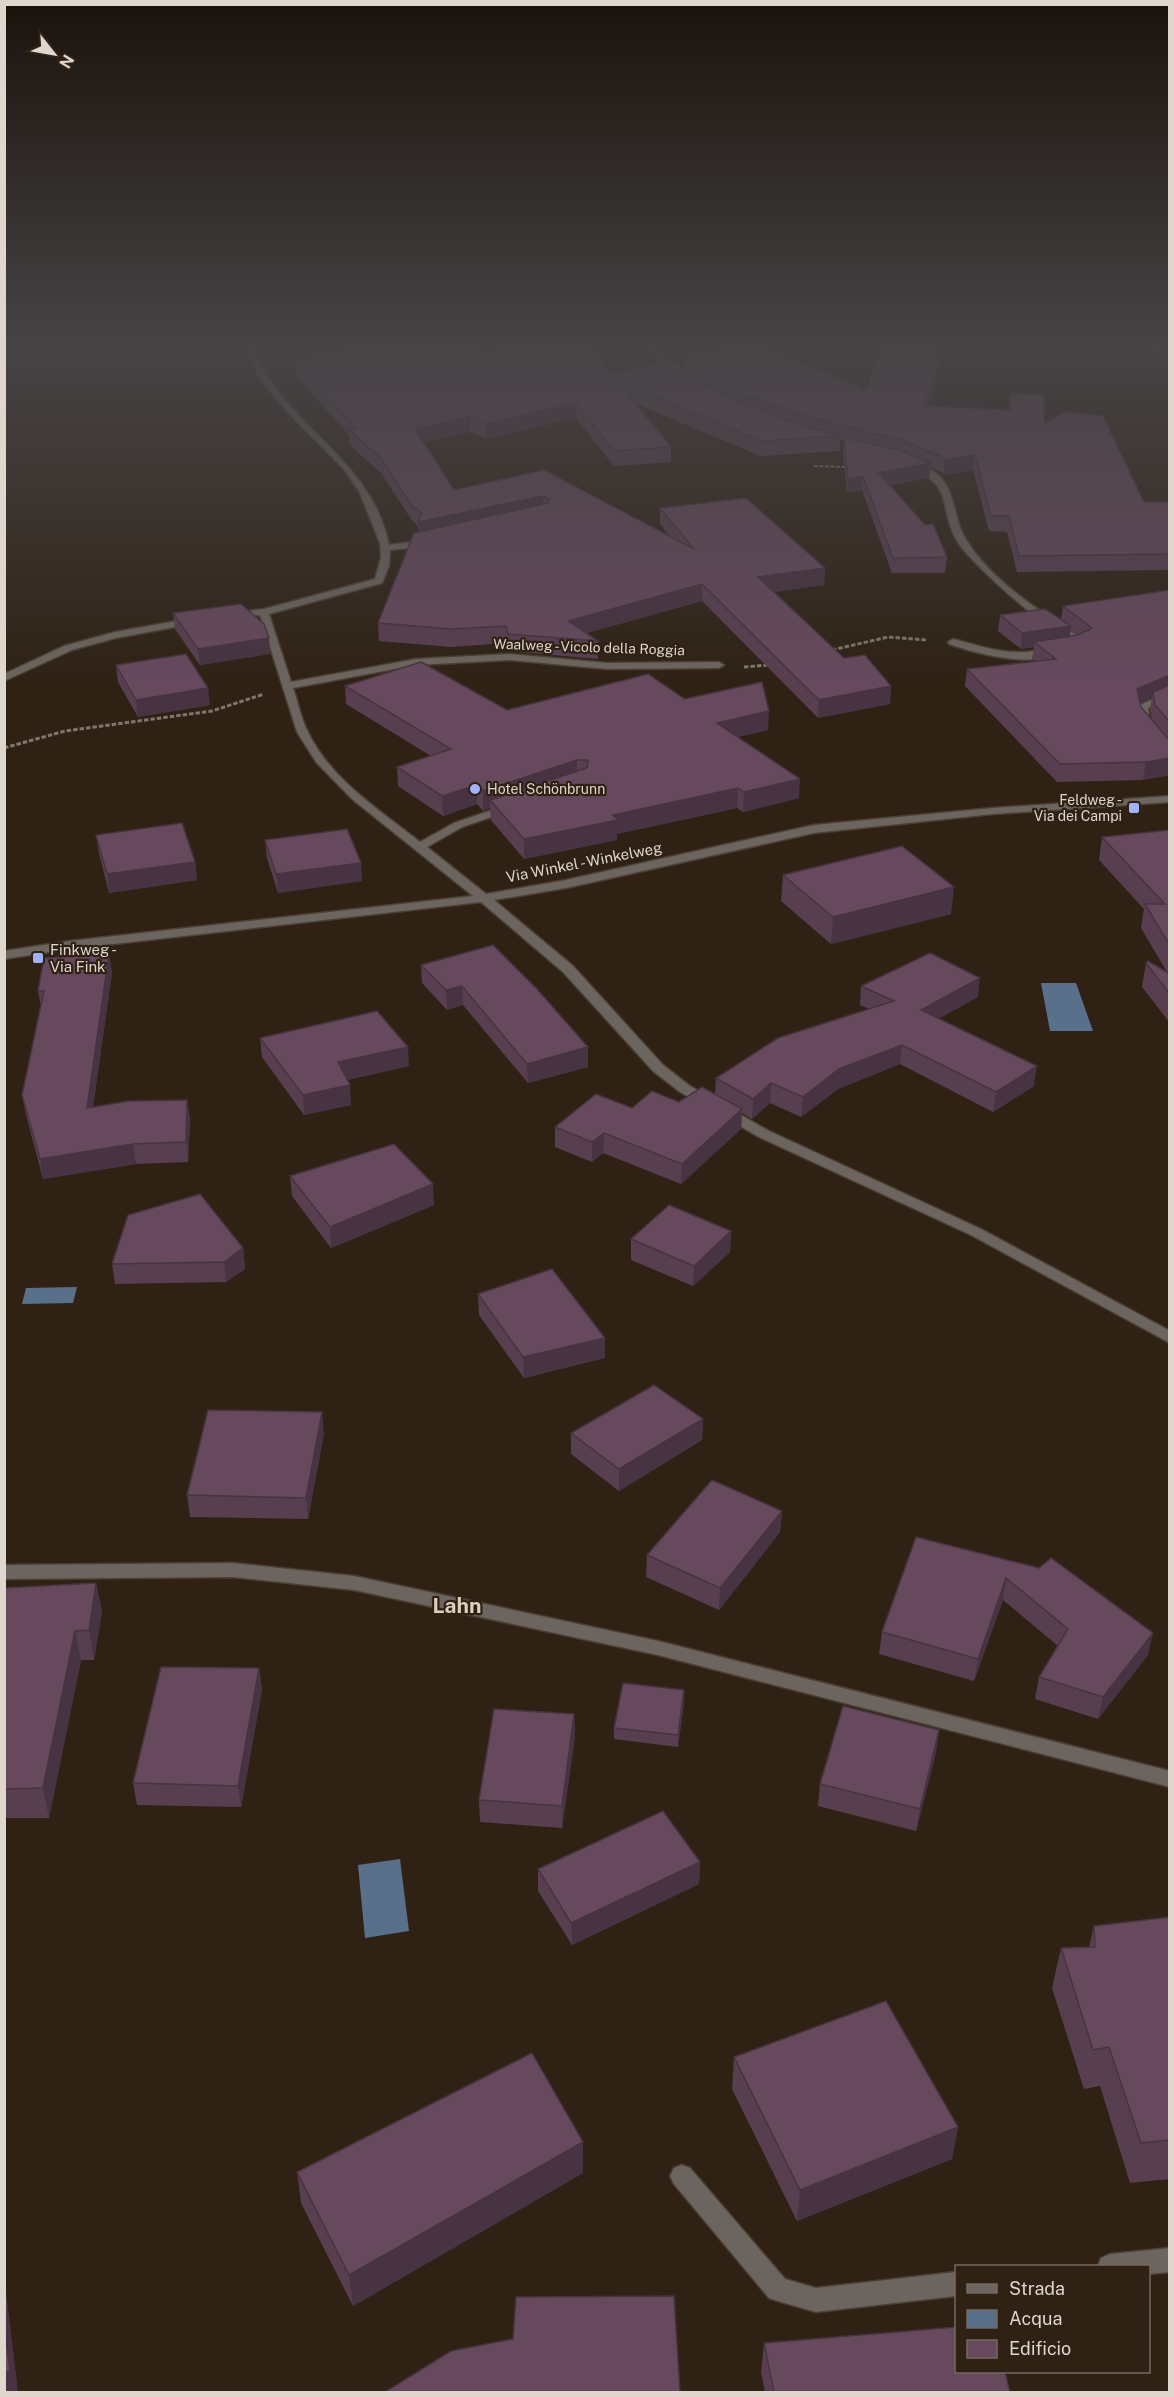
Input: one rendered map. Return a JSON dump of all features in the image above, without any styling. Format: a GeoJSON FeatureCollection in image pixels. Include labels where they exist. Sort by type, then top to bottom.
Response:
{"type":"FeatureCollection","features":[{"type":"Feature","properties":{"kind":"street"},"geometry":{"type":"LineString","coordinates":[[221,618],[264,612],[379,581],[386,570],[385,537],[359,482],[336,457]]}},
{"type":"Feature","properties":{"kind":"street"},"geometry":{"type":"LineString","coordinates":[[905,462],[935,474],[940,479],[946,489],[950,516],[963,543],[992,577],[1029,608],[1083,644],[1035,656],[1006,656],[953,642]]}},
{"type":"Feature","properties":{"kind":"street"},"geometry":{"type":"LineString","coordinates":[[385,548],[439,540]]}},
{"type":"Feature","properties":{"kind":"street"},"geometry":{"type":"LineString","coordinates":[[264,612],[302,732],[320,760],[356,797],[484,898],[568,969],[658,1068],[685,1089],[764,1134],[976,1232],[1170,1338]]}},
{"type":"Feature","properties":{"kind":"street"},"geometry":{"type":"LineString","coordinates":[[4,678],[68,648],[115,635],[200,620]]}},
{"type":"Feature","properties":{"kind":"street","name":"Waalweg - Vicolo della Roggia"},"geometry":{"type":"LineString","coordinates":[[288,686],[416,662],[510,657],[607,666],[719,665]]}},
{"type":"Feature","properties":{"kind":"street"},"geometry":{"type":"LineString","coordinates":[[1170,694],[1142,706],[1144,723],[1170,754]]}},
{"type":"Feature","properties":{"kind":"street","name":"Via Winkel - Winkelweg"},"geometry":{"type":"LineString","coordinates":[[4,955],[70,945],[484,898],[566,884],[814,829],[993,811],[1170,799]]}},
{"type":"Feature","properties":{"kind":"street"},"geometry":{"type":"LineString","coordinates":[[419,847],[458,825],[514,806]]}},
{"type":"Feature","properties":{"kind":"street"},"geometry":{"type":"LineString","coordinates":[[4,1572],[233,1570],[354,1583],[434,1598],[658,1648],[1170,1779]]}},
{"type":"Feature","properties":{"kind":"street"},"geometry":{"type":"LineString","coordinates":[[682,2176],[778,2289],[816,2300],[955,2284]]}},
{"type":"Feature","properties":{"kind":"street"},"geometry":{"type":"LineString","coordinates":[[1120,2265],[1170,2260]]}},
{"type":"Feature","properties":{"kind":"path"},"geometry":{"type":"LineString","coordinates":[[814,466],[841,465],[849,468]]}},
{"type":"Feature","properties":{"kind":"path"},"geometry":{"type":"LineString","coordinates":[[832,650],[888,637],[914,637],[953,642]]}},
{"type":"Feature","properties":{"kind":"path"},"geometry":{"type":"LineString","coordinates":[[719,665],[755,668],[777,664]]}},
{"type":"Feature","properties":{"kind":"path"},"geometry":{"type":"LineString","coordinates":[[4,748],[65,731],[212,711],[288,686]]}},
{"type":"Feature","properties":{"kind":"water"},"geometry":{"type":"Polygon","coordinates":[[[1041,983],[1076,983],[1093,1031],[1050,1031],[1041,983]]]}},
{"type":"Feature","properties":{"kind":"water"},"geometry":{"type":"Polygon","coordinates":[[[77,1287],[73,1303],[22,1304],[26,1288],[77,1287]]]}},
{"type":"Feature","properties":{"kind":"water"},"geometry":{"type":"Polygon","coordinates":[[[400,1859],[409,1931],[365,1938],[358,1865],[400,1859]]]}},
{"type":"Feature","properties":{"kind":"building"},"geometry":{"type":"Polygon","coordinates":[[[380,457],[433,457],[454,490],[544,470],[694,549],[660,508],[746,498],[825,568],[758,577],[844,658],[865,655],[891,686],[819,700],[702,584],[568,621],[598,641],[508,634],[506,626],[451,629],[378,623],[414,533],[548,503],[549,499],[543,496],[418,522],[422,513],[412,506],[380,457]]]}},
{"type":"Feature","properties":{"kind":"building"},"geometry":{"type":"Polygon","coordinates":[[[846,457],[916,457],[931,463],[879,473],[925,525],[933,524],[947,557],[893,558],[863,476],[848,479],[846,457]]]}},
{"type":"Feature","properties":{"kind":"building"},"geometry":{"type":"Polygon","coordinates":[[[942,457],[964,457],[945,460],[942,457]]]}},
{"type":"Feature","properties":{"kind":"building"},"geometry":{"type":"Polygon","coordinates":[[[975,457],[1122,457],[1144,502],[1170,502],[1170,554],[1019,556],[1009,516],[991,516],[975,457]]]}},
{"type":"Feature","properties":{"kind":"building"},"geometry":{"type":"Polygon","coordinates":[[[1170,590],[1170,675],[1137,689],[1141,707],[1170,741],[1170,758],[1146,762],[1060,764],[967,669],[1056,659],[1034,642],[1078,635],[1092,628],[1063,606],[1170,590]]]}},
{"type":"Feature","properties":{"kind":"building"},"geometry":{"type":"Polygon","coordinates":[[[241,604],[264,624],[269,638],[198,649],[173,613],[241,604]]]}},
{"type":"Feature","properties":{"kind":"building"},"geometry":{"type":"Polygon","coordinates":[[[1045,609],[1071,626],[1022,633],[1000,615],[1045,609]]]}},
{"type":"Feature","properties":{"kind":"building"},"geometry":{"type":"Polygon","coordinates":[[[186,654],[208,688],[136,700],[116,665],[186,654]]]}},
{"type":"Feature","properties":{"kind":"building"},"geometry":{"type":"Polygon","coordinates":[[[421,662],[507,710],[648,674],[685,699],[762,682],[769,711],[717,723],[800,779],[744,792],[738,788],[613,815],[618,820],[524,839],[490,800],[587,768],[588,760],[577,760],[483,791],[477,785],[442,796],[397,767],[451,749],[345,686],[421,662]]]}},
{"type":"Feature","properties":{"kind":"building"},"geometry":{"type":"Polygon","coordinates":[[[1170,685],[1170,722],[1155,705],[1153,692],[1170,685]]]}},
{"type":"Feature","properties":{"kind":"building"},"geometry":{"type":"Polygon","coordinates":[[[182,823],[195,862],[107,874],[96,835],[182,823]]]}},
{"type":"Feature","properties":{"kind":"building"},"geometry":{"type":"Polygon","coordinates":[[[347,829],[361,863],[276,874],[265,840],[347,829]]]}},
{"type":"Feature","properties":{"kind":"building"},"geometry":{"type":"Polygon","coordinates":[[[1170,830],[1170,946],[1145,904],[1165,904],[1102,837],[1170,830]]]}},
{"type":"Feature","properties":{"kind":"building"},"geometry":{"type":"Polygon","coordinates":[[[902,846],[954,887],[833,917],[783,875],[902,846]]]}},
{"type":"Feature","properties":{"kind":"building"},"geometry":{"type":"Polygon","coordinates":[[[493,945],[537,989],[588,1047],[527,1064],[462,986],[446,990],[421,965],[493,945]]]}},
{"type":"Feature","properties":{"kind":"building"},"geometry":{"type":"Polygon","coordinates":[[[930,953],[980,978],[921,1010],[1037,1066],[996,1092],[902,1045],[839,1069],[803,1097],[771,1083],[753,1099],[716,1078],[778,1038],[894,1001],[861,986],[930,953]]]}},
{"type":"Feature","properties":{"kind":"building"},"geometry":{"type":"Polygon","coordinates":[[[109,954],[87,1108],[129,1101],[187,1100],[186,1142],[133,1144],[40,1159],[22,1095],[44,991],[38,991],[44,958],[109,954]]]}},
{"type":"Feature","properties":{"kind":"building"},"geometry":{"type":"Polygon","coordinates":[[[1148,961],[1170,974],[1170,994],[1146,963],[1148,961]]]}},
{"type":"Feature","properties":{"kind":"building"},"geometry":{"type":"Polygon","coordinates":[[[377,1011],[408,1047],[338,1062],[350,1085],[303,1095],[260,1038],[377,1011]]]}},
{"type":"Feature","properties":{"kind":"building"},"geometry":{"type":"Polygon","coordinates":[[[702,1087],[742,1109],[682,1164],[604,1133],[592,1142],[555,1127],[596,1094],[632,1108],[652,1091],[679,1102],[702,1087]]]}},
{"type":"Feature","properties":{"kind":"building"},"geometry":{"type":"Polygon","coordinates":[[[394,1144],[433,1184],[330,1227],[290,1176],[394,1144]]]}},
{"type":"Feature","properties":{"kind":"building"},"geometry":{"type":"Polygon","coordinates":[[[200,1194],[243,1248],[224,1262],[112,1264],[128,1215],[200,1194]]]}},
{"type":"Feature","properties":{"kind":"building"},"geometry":{"type":"Polygon","coordinates":[[[669,1205],[731,1231],[694,1266],[631,1239],[669,1205]]]}},
{"type":"Feature","properties":{"kind":"building"},"geometry":{"type":"Polygon","coordinates":[[[552,1269],[605,1338],[523,1357],[478,1294],[552,1269]]]}},
{"type":"Feature","properties":{"kind":"building"},"geometry":{"type":"Polygon","coordinates":[[[654,1385],[703,1419],[619,1469],[571,1433],[654,1385]]]}},
{"type":"Feature","properties":{"kind":"building"},"geometry":{"type":"Polygon","coordinates":[[[208,1410],[322,1412],[306,1498],[187,1495],[208,1410]]]}},
{"type":"Feature","properties":{"kind":"building"},"geometry":{"type":"Polygon","coordinates":[[[712,1480],[782,1511],[720,1588],[647,1555],[712,1480]]]}},
{"type":"Feature","properties":{"kind":"building"},"geometry":{"type":"Polygon","coordinates":[[[916,1537],[1039,1568],[1051,1558],[1153,1633],[1103,1697],[1039,1677],[1068,1629],[1006,1578],[978,1659],[882,1632],[916,1537]]]}},
{"type":"Feature","properties":{"kind":"building"},"geometry":{"type":"Polygon","coordinates":[[[96,1583],[89,1630],[75,1631],[43,1788],[4,1789],[4,1588],[96,1583]]]}},
{"type":"Feature","properties":{"kind":"building"},"geometry":{"type":"Polygon","coordinates":[[[161,1667],[259,1668],[238,1786],[133,1783],[161,1667]]]}},
{"type":"Feature","properties":{"kind":"building"},"geometry":{"type":"Polygon","coordinates":[[[623,1683],[684,1690],[678,1735],[614,1728],[623,1683]]]}},
{"type":"Feature","properties":{"kind":"building"},"geometry":{"type":"Polygon","coordinates":[[[843,1706],[939,1730],[920,1809],[820,1784],[843,1706]]]}},
{"type":"Feature","properties":{"kind":"building"},"geometry":{"type":"Polygon","coordinates":[[[494,1709],[574,1714],[562,1806],[479,1800],[494,1709]]]}},
{"type":"Feature","properties":{"kind":"building"},"geometry":{"type":"Polygon","coordinates":[[[663,1811],[700,1862],[571,1923],[538,1869],[663,1811]]]}},
{"type":"Feature","properties":{"kind":"building"},"geometry":{"type":"Polygon","coordinates":[[[1170,1917],[1170,2140],[1141,2143],[1109,2047],[1093,2050],[1061,1948],[1095,1947],[1094,1926],[1170,1917]]]}},
{"type":"Feature","properties":{"kind":"building"},"geometry":{"type":"Polygon","coordinates":[[[886,2001],[958,2127],[800,2190],[734,2057],[886,2001]]]}},
{"type":"Feature","properties":{"kind":"building"},"geometry":{"type":"Polygon","coordinates":[[[532,2053],[583,2142],[349,2275],[297,2172],[532,2053]]]}},
{"type":"Feature","properties":{"kind":"building"},"geometry":{"type":"Polygon","coordinates":[[[674,2296],[680,2392],[385,2392],[451,2351],[513,2339],[516,2297],[674,2296]]]}},
{"type":"Feature","properties":{"kind":"building"},"geometry":{"type":"Polygon","coordinates":[[[4,2325],[10,2371],[4,2373],[4,2325]]]}},
{"type":"Feature","properties":{"kind":"building"},"geometry":{"type":"Polygon","coordinates":[[[955,2327],[955,2373],[1005,2373],[1010,2392],[774,2392],[764,2343],[955,2327]]]}},
{"type":"Feature","properties":{"kind":"place","name":"Hotel Schönbrunn"},"geometry":{"type":"Point","coordinates":[475,789]}},
{"type":"Feature","properties":{"kind":"place","name":"Feldweg - Via dei Campi"},"geometry":{"type":"Point","coordinates":[1134,808]}},
{"type":"Feature","properties":{"kind":"place","name":"Finkweg - Via Fink"},"geometry":{"type":"Point","coordinates":[38,958]}},
{"type":"Feature","properties":{"kind":"district","name":"Lahn"},"geometry":{"type":"Point","coordinates":[457,1605]}}]}
